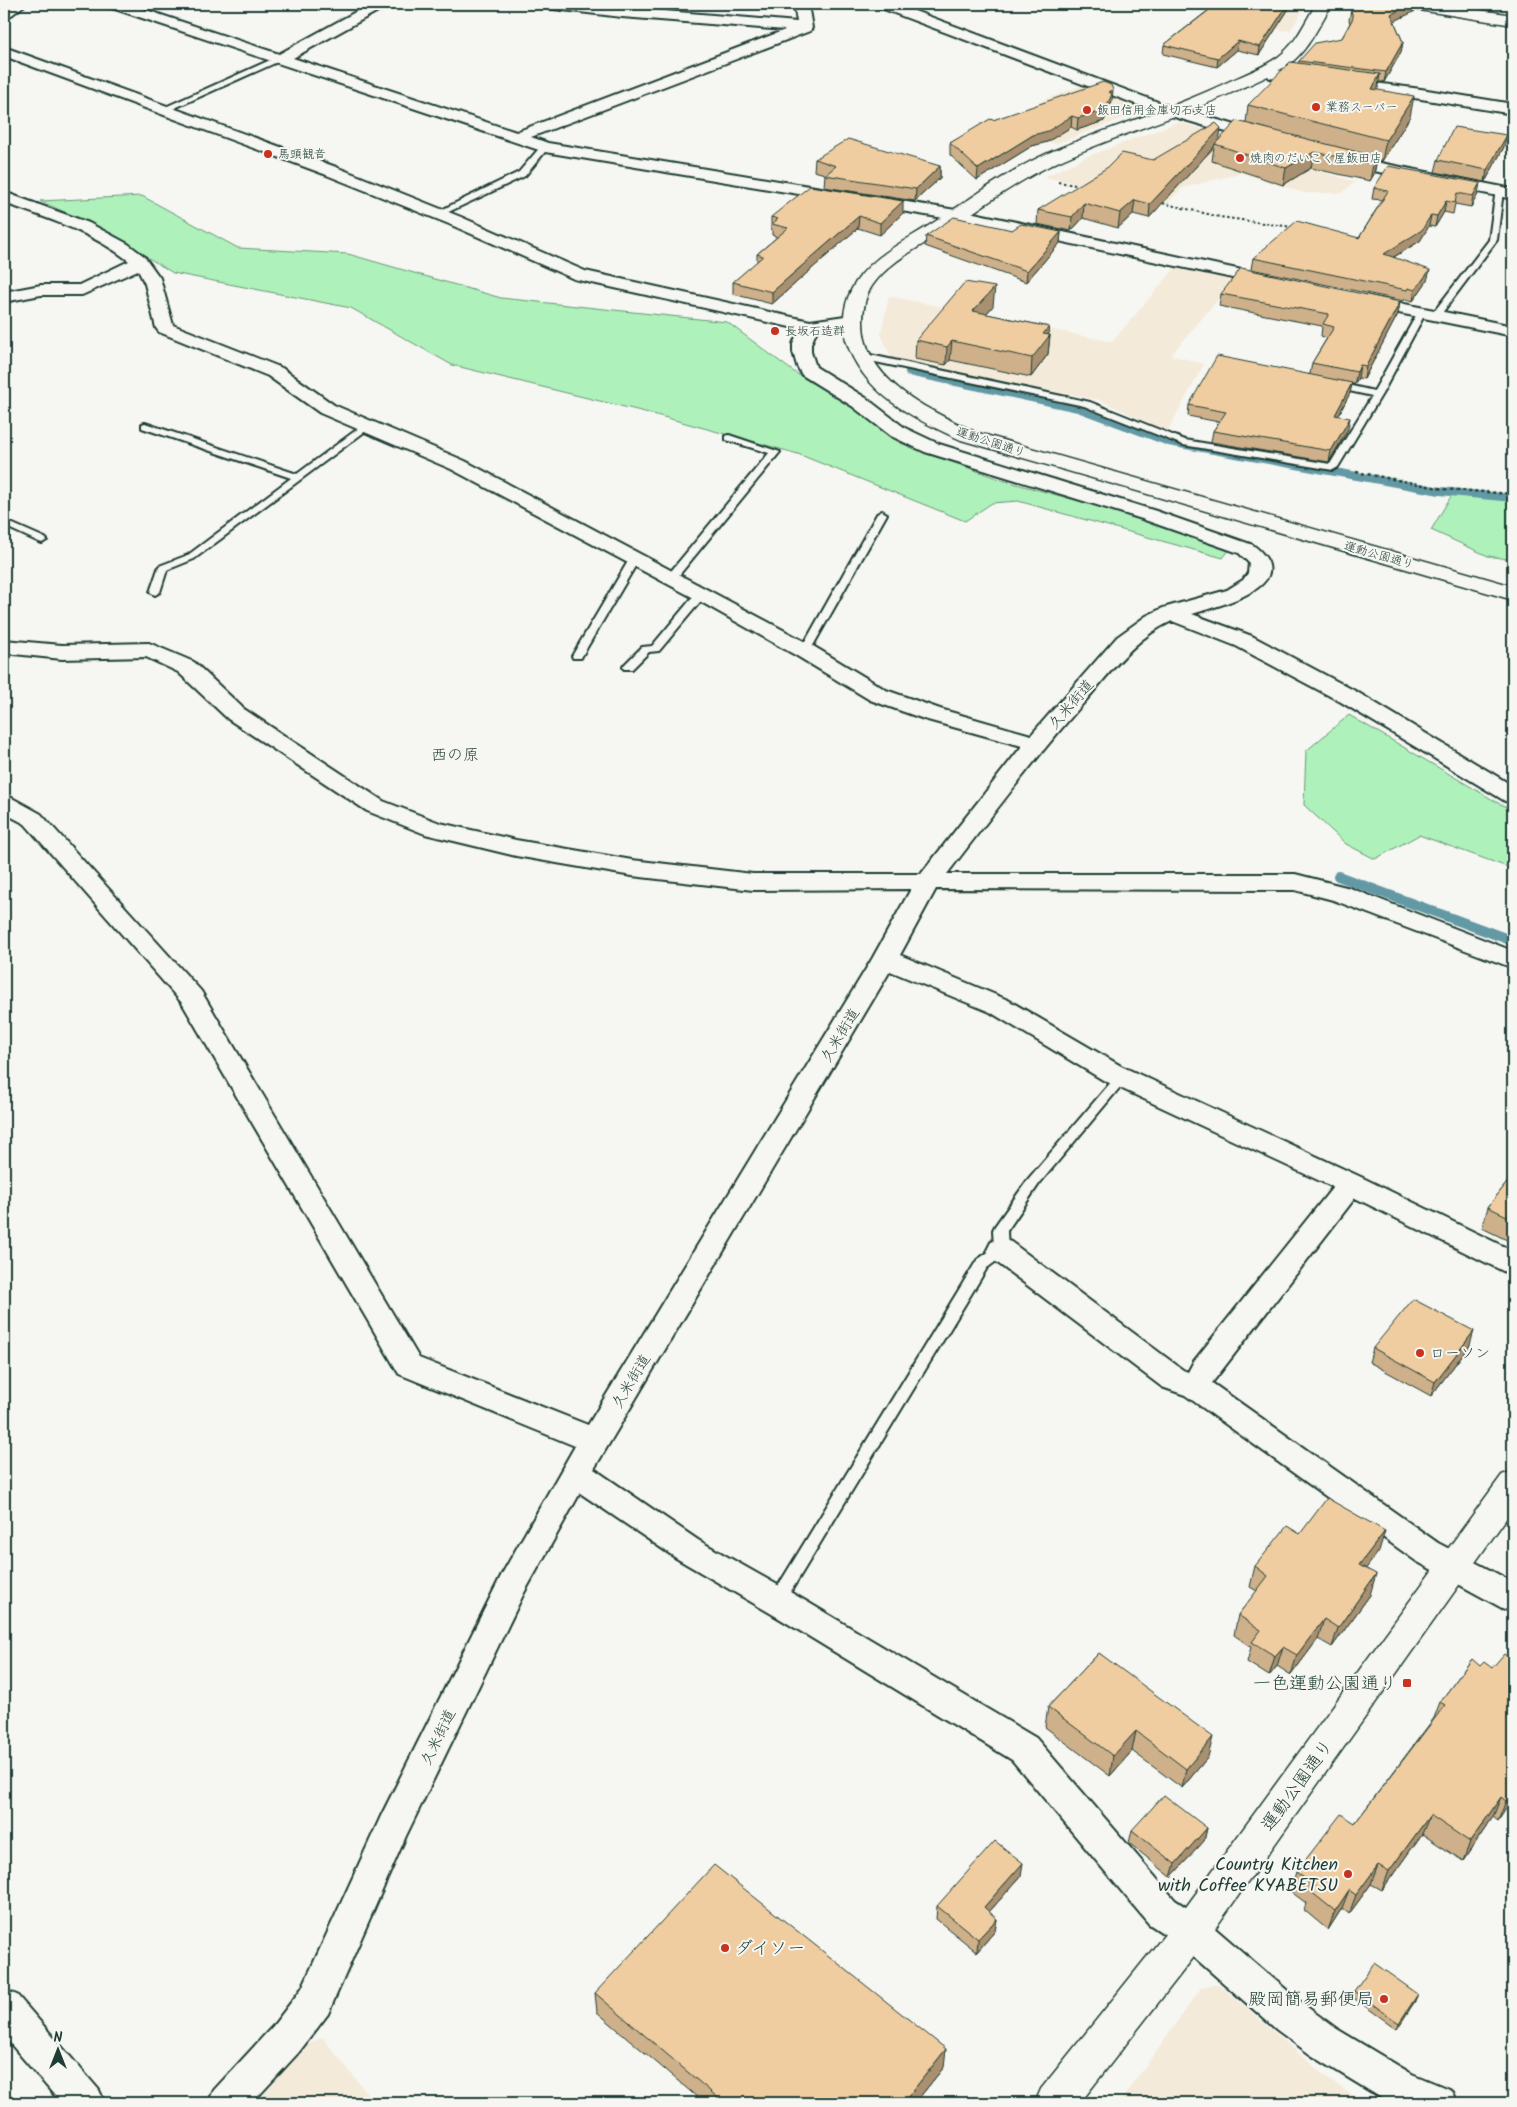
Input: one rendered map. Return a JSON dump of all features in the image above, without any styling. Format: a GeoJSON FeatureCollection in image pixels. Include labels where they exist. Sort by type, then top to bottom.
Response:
{"type":"FeatureCollection","features":[{"type":"Feature","properties":{"kind":"street"},"geometry":{"type":"LineString","coordinates":[[4,14],[19,4]]}},
{"type":"Feature","properties":{"kind":"street"},"geometry":{"type":"LineString","coordinates":[[114,4],[545,147],[957,216],[1284,284]]}},
{"type":"Feature","properties":{"kind":"street"},"geometry":{"type":"LineString","coordinates":[[280,59],[380,4]]}},
{"type":"Feature","properties":{"kind":"street"},"geometry":{"type":"LineString","coordinates":[[545,4],[622,13],[805,28]]}},
{"type":"Feature","properties":{"kind":"street"},"geometry":{"type":"LineString","coordinates":[[802,4],[805,28]]}},
{"type":"Feature","properties":{"kind":"street"},"geometry":{"type":"LineString","coordinates":[[883,4],[1173,113],[1279,142]]}},
{"type":"Feature","properties":{"kind":"street","name":"運動公園通り"},"geometry":{"type":"LineString","coordinates":[[1324,4],[1300,43],[1285,59],[1219,94],[1173,113],[1098,139],[1024,172],[887,261],[867,280],[856,299],[852,320],[856,346],[882,386],[936,422],[968,436],[1513,593]]}},
{"type":"Feature","properties":{"kind":"street"},"geometry":{"type":"LineString","coordinates":[[1413,4],[1513,20]]}},
{"type":"Feature","properties":{"kind":"street"},"geometry":{"type":"LineString","coordinates":[[517,137],[805,28]]}},
{"type":"Feature","properties":{"kind":"street"},"geometry":{"type":"LineString","coordinates":[[4,51],[165,109],[438,213],[580,275],[810,326],[852,320]]}},
{"type":"Feature","properties":{"kind":"street"},"geometry":{"type":"LineString","coordinates":[[1275,76],[1421,94],[1513,109]]}},
{"type":"Feature","properties":{"kind":"street"},"geometry":{"type":"LineString","coordinates":[[1326,156],[1354,164],[1506,193]]}},
{"type":"Feature","properties":{"kind":"street"},"geometry":{"type":"LineString","coordinates":[[4,197],[87,228],[110,240],[141,262],[151,274],[165,328],[275,372],[327,409],[458,465],[701,594],[805,651],[878,695],[932,714],[1036,743]]}},
{"type":"Feature","properties":{"kind":"street"},"geometry":{"type":"LineString","coordinates":[[4,297],[41,290],[82,290],[141,262]]}},
{"type":"Feature","properties":{"kind":"street"},"geometry":{"type":"LineString","coordinates":[[1351,298],[1513,331]]}},
{"type":"Feature","properties":{"kind":"street","name":"久米街道"},"geometry":{"type":"LineString","coordinates":[[227,2103],[286,2039],[314,2000],[402,1809],[513,1584],[575,1473],[885,959],[927,883],[1036,743],[1125,642],[1154,621],[1171,613],[1234,594],[1251,584],[1258,573],[1260,564],[1256,557],[1246,549],[1149,515],[932,448],[898,432],[859,402],[809,371],[802,352],[802,344],[810,326]]}},
{"type":"Feature","properties":{"kind":"street"},"geometry":{"type":"LineString","coordinates":[[1171,613],[1252,645],[1349,697],[1513,796]]}},
{"type":"Feature","properties":{"kind":"street"},"geometry":{"type":"LineString","coordinates":[[4,646],[62,652],[149,650],[186,667],[236,714],[375,806],[433,829],[516,848],[632,868],[753,882],[1295,882],[1340,894],[1513,960]]}},
{"type":"Feature","properties":{"kind":"street"},"geometry":{"type":"LineString","coordinates":[[4,803],[33,819],[192,997],[409,1366],[595,1441]]}},
{"type":"Feature","properties":{"kind":"street"},"geometry":{"type":"LineString","coordinates":[[885,959],[999,1006],[1122,1077],[1351,1184],[1513,1263]]}},
{"type":"Feature","properties":{"kind":"street"},"geometry":{"type":"LineString","coordinates":[[1195,1386],[1205,1369],[1351,1184]]}},
{"type":"Feature","properties":{"kind":"street"},"geometry":{"type":"LineString","coordinates":[[1002,1250],[1173,1379],[1195,1386],[1427,1552],[1513,1598]]}},
{"type":"Feature","properties":{"kind":"street"},"geometry":{"type":"LineString","coordinates":[[575,1473],[686,1549],[777,1601],[1024,1749],[1162,1912],[1191,1931],[1290,2017],[1324,2042],[1401,2089],[1438,2103]]}},
{"type":"Feature","properties":{"kind":"street","name":"運動公園通り"},"geometry":{"type":"LineString","coordinates":[[1055,2103],[1191,1931],[1456,1566],[1513,1484]]}},
{"type":"Feature","properties":{"kind":"street"},"geometry":{"type":"LineString","coordinates":[[4,2008],[86,2103]]}},
{"type":"Feature","properties":{"kind":"lane"},"geometry":{"type":"LineString","coordinates":[[165,109],[280,59]]}},
{"type":"Feature","properties":{"kind":"lane"},"geometry":{"type":"LineString","coordinates":[[438,213],[522,174],[545,147]]}},
{"type":"Feature","properties":{"kind":"lane"},"geometry":{"type":"LineString","coordinates":[[861,356],[1087,404],[1183,442],[1333,468],[1376,394],[1429,313],[1493,240],[1506,193]]}},
{"type":"Feature","properties":{"kind":"lane"},"geometry":{"type":"LineString","coordinates":[[1321,382],[1376,394]]}},
{"type":"Feature","properties":{"kind":"lane"},"geometry":{"type":"LineString","coordinates":[[145,426],[297,477]]}},
{"type":"Feature","properties":{"kind":"lane"},"geometry":{"type":"LineString","coordinates":[[156,592],[163,568],[191,556],[366,427]]}},
{"type":"Feature","properties":{"kind":"lane"},"geometry":{"type":"LineString","coordinates":[[671,578],[775,452],[729,438]]}},
{"type":"Feature","properties":{"kind":"lane"},"geometry":{"type":"LineString","coordinates":[[805,651],[882,514]]}},
{"type":"Feature","properties":{"kind":"lane"},"geometry":{"type":"LineString","coordinates":[[4,523],[42,540]]}},
{"type":"Feature","properties":{"kind":"lane"},"geometry":{"type":"LineString","coordinates":[[577,656],[635,558]]}},
{"type":"Feature","properties":{"kind":"lane"},"geometry":{"type":"LineString","coordinates":[[628,667],[646,649],[655,649],[701,594]]}},
{"type":"Feature","properties":{"kind":"lane"},"geometry":{"type":"LineString","coordinates":[[777,1601],[982,1264],[1002,1250],[1000,1230],[1034,1181],[1122,1077]]}},
{"type":"Feature","properties":{"kind":"path"},"geometry":{"type":"LineString","coordinates":[[1024,172],[1036,177],[1084,187]]}},
{"type":"Feature","properties":{"kind":"path"},"geometry":{"type":"LineString","coordinates":[[1150,200],[1220,217],[1296,228]]}},
{"type":"Feature","properties":{"kind":"path"},"geometry":{"type":"LineString","coordinates":[[1333,468],[1444,489],[1513,494]]}},
{"type":"Feature","properties":{"kind":"shaded area"},"geometry":{"type":"Polygon","coordinates":[[[1256,4],[1307,4],[1290,31],[1249,25],[1256,4]]]}},
{"type":"Feature","properties":{"kind":"shaded area"},"geometry":{"type":"Polygon","coordinates":[[[1086,84],[1149,109],[1055,144],[1010,130],[1028,109],[1046,99],[1086,84]]]}},
{"type":"Feature","properties":{"kind":"shaded area"},"geometry":{"type":"Polygon","coordinates":[[[1178,122],[1328,163],[1321,171],[1355,182],[1342,193],[1304,193],[1241,173],[1183,188],[1168,202],[1044,177],[1086,157],[1178,122]]]}},
{"type":"Feature","properties":{"kind":"shaded area"},"geometry":{"type":"Polygon","coordinates":[[[1176,267],[1235,279],[1171,355],[1204,364],[1167,432],[1100,400],[892,360],[881,334],[889,296],[1112,342],[1176,267]]]}},
{"type":"Feature","properties":{"kind":"shaded area"},"geometry":{"type":"Polygon","coordinates":[[[1212,1984],[1219,1984],[1320,2072],[1362,2103],[1119,2103],[1201,1988],[1212,1984]]]}},
{"type":"Feature","properties":{"kind":"shaded area"},"geometry":{"type":"Polygon","coordinates":[[[322,2037],[375,2103],[242,2103],[268,2073],[322,2037]]]}},
{"type":"Feature","properties":{"kind":"green space"},"geometry":{"type":"Polygon","coordinates":[[[142,196],[238,248],[348,254],[501,298],[727,322],[794,372],[849,405],[900,443],[1002,480],[1144,519],[1230,549],[1223,558],[1018,501],[992,503],[965,521],[798,454],[649,413],[452,365],[351,308],[173,273],[100,228],[40,201],[142,196]]]}},
{"type":"Feature","properties":{"kind":"green space"},"geometry":{"type":"Polygon","coordinates":[[[1453,493],[1513,498],[1513,560],[1488,556],[1431,530],[1453,493]]]}},
{"type":"Feature","properties":{"kind":"green space"},"geometry":{"type":"Polygon","coordinates":[[[1349,715],[1500,804],[1513,809],[1513,869],[1419,835],[1375,859],[1346,844],[1304,805],[1306,751],[1349,715]]]}},
{"type":"Feature","properties":{"kind":"building"},"geometry":{"type":"Polygon","coordinates":[[[1217,4],[1288,4],[1260,47],[1238,41],[1218,58],[1164,45],[1217,4]]]}},
{"type":"Feature","properties":{"kind":"building"},"geometry":{"type":"Polygon","coordinates":[[[1354,4],[1412,4],[1391,14],[1403,42],[1386,72],[1299,61],[1315,43],[1342,38],[1353,18],[1351,10],[1354,4]]]}},
{"type":"Feature","properties":{"kind":"building"},"geometry":{"type":"Polygon","coordinates":[[[1290,62],[1380,74],[1372,89],[1414,96],[1386,140],[1248,105],[1290,62]]]}},
{"type":"Feature","properties":{"kind":"building"},"geometry":{"type":"Polygon","coordinates":[[[1103,82],[1111,85],[1113,90],[1109,92],[1112,94],[1105,110],[1078,118],[1072,116],[1048,131],[1033,135],[978,169],[950,143],[990,119],[993,120],[1103,82]]]}},
{"type":"Feature","properties":{"kind":"building"},"geometry":{"type":"Polygon","coordinates":[[[1237,121],[1377,157],[1373,164],[1314,152],[1286,168],[1215,144],[1237,121]]]}},
{"type":"Feature","properties":{"kind":"building"},"geometry":{"type":"Polygon","coordinates":[[[1216,123],[1221,128],[1150,204],[1135,200],[1120,213],[1084,203],[1072,217],[1038,210],[1108,167],[1122,153],[1153,160],[1216,123]]]}},
{"type":"Feature","properties":{"kind":"building"},"geometry":{"type":"Polygon","coordinates":[[[1454,127],[1507,135],[1487,170],[1438,160],[1454,127]]]}},
{"type":"Feature","properties":{"kind":"building"},"geometry":{"type":"Polygon","coordinates":[[[848,139],[940,166],[916,189],[825,175],[836,166],[815,159],[848,139]]]}},
{"type":"Feature","properties":{"kind":"building"},"geometry":{"type":"Polygon","coordinates":[[[1388,166],[1480,183],[1473,196],[1457,193],[1455,203],[1446,201],[1437,216],[1431,215],[1422,230],[1384,254],[1430,270],[1415,290],[1408,288],[1407,290],[1253,258],[1297,221],[1359,238],[1388,191],[1374,188],[1388,166]]]}},
{"type":"Feature","properties":{"kind":"building"},"geometry":{"type":"Polygon","coordinates":[[[810,186],[903,201],[880,223],[859,216],[772,292],[733,282],[763,256],[757,254],[788,228],[772,224],[778,219],[771,217],[810,186]]]}},
{"type":"Feature","properties":{"kind":"building"},"geometry":{"type":"Polygon","coordinates":[[[954,217],[1012,230],[1021,224],[1061,232],[1027,271],[926,236],[954,217]]]}},
{"type":"Feature","properties":{"kind":"building"},"geometry":{"type":"Polygon","coordinates":[[[1241,268],[1400,302],[1366,366],[1360,365],[1357,372],[1312,363],[1334,327],[1323,324],[1329,314],[1221,294],[1241,268]]]}},
{"type":"Feature","properties":{"kind":"building"},"geometry":{"type":"Polygon","coordinates":[[[965,282],[995,287],[973,311],[1049,327],[1043,334],[1050,335],[1032,358],[952,341],[947,347],[916,340],[965,282]]]}},
{"type":"Feature","properties":{"kind":"building"},"geometry":{"type":"Polygon","coordinates":[[[1217,356],[1352,383],[1335,415],[1350,418],[1331,451],[1213,431],[1226,412],[1189,405],[1217,356]]]}},
{"type":"Feature","properties":{"kind":"building"},"geometry":{"type":"Polygon","coordinates":[[[1513,1175],[1513,1219],[1488,1207],[1513,1175]]]}},
{"type":"Feature","properties":{"kind":"building","name":"ローソン"},"geometry":{"type":"Polygon","coordinates":[[[1413,1299],[1474,1331],[1435,1382],[1373,1348],[1413,1299]]]}},
{"type":"Feature","properties":{"kind":"building"},"geometry":{"type":"Polygon","coordinates":[[[1327,1498],[1385,1531],[1359,1565],[1376,1574],[1338,1628],[1324,1619],[1297,1655],[1283,1647],[1275,1656],[1252,1642],[1261,1630],[1238,1615],[1268,1576],[1255,1566],[1287,1526],[1300,1534],[1327,1498]]]}},
{"type":"Feature","properties":{"kind":"building"},"geometry":{"type":"Polygon","coordinates":[[[1099,1653],[1213,1737],[1186,1769],[1136,1731],[1113,1756],[1048,1707],[1099,1653]]]}},
{"type":"Feature","properties":{"kind":"building"},"geometry":{"type":"Polygon","coordinates":[[[1504,1654],[1513,1660],[1513,1791],[1506,1801],[1501,1797],[1470,1842],[1430,1815],[1389,1871],[1378,1865],[1356,1895],[1349,1890],[1335,1911],[1310,1891],[1315,1886],[1296,1872],[1341,1814],[1355,1823],[1445,1705],[1440,1702],[1472,1659],[1480,1666],[1484,1662],[1492,1668],[1504,1654]]]}},
{"type":"Feature","properties":{"kind":"building"},"geometry":{"type":"Polygon","coordinates":[[[1164,1795],[1207,1828],[1175,1864],[1132,1830],[1164,1795]]]}},
{"type":"Feature","properties":{"kind":"building"},"geometry":{"type":"Polygon","coordinates":[[[995,1841],[1023,1863],[984,1907],[997,1919],[978,1939],[937,1906],[995,1841]]]}},
{"type":"Feature","properties":{"kind":"building","name":"ダイソー"},"geometry":{"type":"Polygon","coordinates":[[[714,1865],[946,2049],[903,2103],[724,2103],[595,1993],[714,1865]]]}},
{"type":"Feature","properties":{"kind":"building","name":"殿岡簡易郵便局"},"geometry":{"type":"Polygon","coordinates":[[[1374,1963],[1418,1994],[1399,2023],[1354,1991],[1374,1963]]]}},
{"type":"Feature","properties":{"kind":"waterway"},"geometry":{"type":"LineString","coordinates":[[909,372],[1078,408],[1169,442],[1440,491],[1513,498]]}},
{"type":"Feature","properties":{"kind":"waterway"},"geometry":{"type":"LineString","coordinates":[[1338,876],[1513,941]]}},
{"type":"Feature","properties":{"kind":"place","name":"業務スーパー"},"geometry":{"type":"Point","coordinates":[1316,107]}},
{"type":"Feature","properties":{"kind":"place","name":"飯田信用金庫切石支店"},"geometry":{"type":"Point","coordinates":[1087,110]}},
{"type":"Feature","properties":{"kind":"place","name":"馬頭観音"},"geometry":{"type":"Point","coordinates":[268,154]}},
{"type":"Feature","properties":{"kind":"place","name":"焼肉のだいこく屋飯田店"},"geometry":{"type":"Point","coordinates":[1240,158]}},
{"type":"Feature","properties":{"kind":"place","name":"長坂石造群"},"geometry":{"type":"Point","coordinates":[775,331]}},
{"type":"Feature","properties":{"kind":"place","name":"ローソン"},"geometry":{"type":"Point","coordinates":[1420,1353]}},
{"type":"Feature","properties":{"kind":"place","name":"一色運動公園通り"},"geometry":{"type":"Point","coordinates":[1407,1683]}},
{"type":"Feature","properties":{"kind":"place","name":"Country Kitchen with Coffee KYABETSU"},"geometry":{"type":"Point","coordinates":[1348,1874]}},
{"type":"Feature","properties":{"kind":"place","name":"ダイソー"},"geometry":{"type":"Point","coordinates":[725,1948]}},
{"type":"Feature","properties":{"kind":"place","name":"殿岡簡易郵便局"},"geometry":{"type":"Point","coordinates":[1384,1999]}},
{"type":"Feature","properties":{"kind":"district","name":"西の原"},"geometry":{"type":"Point","coordinates":[455,754]}}]}
